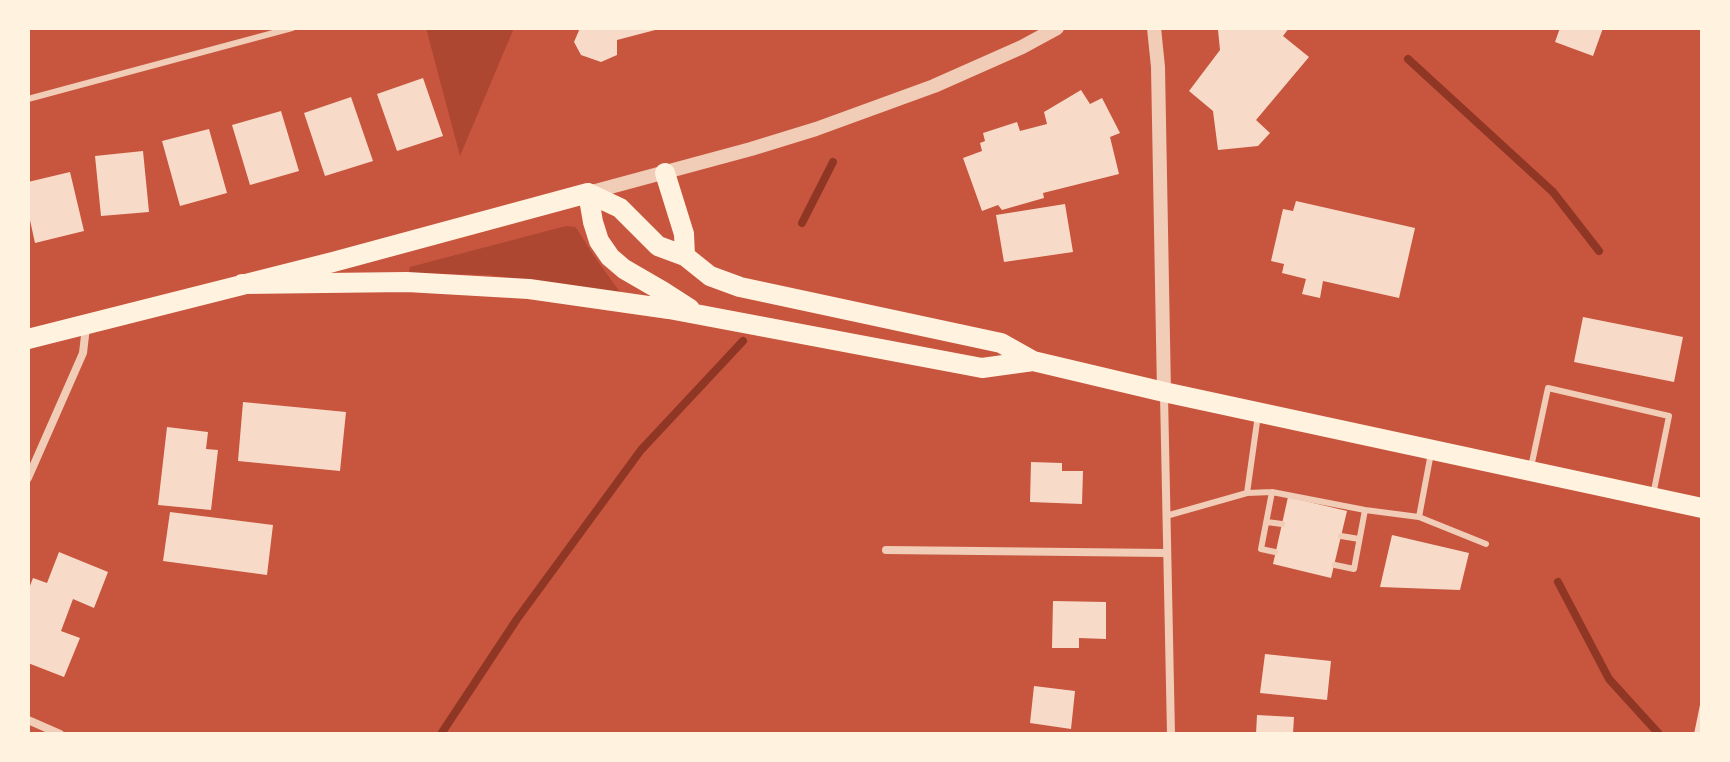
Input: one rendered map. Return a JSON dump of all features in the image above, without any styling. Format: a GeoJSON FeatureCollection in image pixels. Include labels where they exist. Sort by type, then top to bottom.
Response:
{"type":"FeatureCollection","features":[{"type":"Feature","properties":{"kind":"main road"},"geometry":{"type":"LineString","coordinates":[[665,173],[684,234],[685,256]]}},
{"type":"Feature","properties":{"kind":"main road"},"geometry":{"type":"LineString","coordinates":[[588,193],[599,241],[610,257],[697,314]]}},
{"type":"Feature","properties":{"kind":"main road"},"geometry":{"type":"LineString","coordinates":[[28,339],[588,193],[620,208],[658,246],[685,256],[710,276],[740,287],[1001,343],[1033,361],[1164,392],[1702,508]]}},
{"type":"Feature","properties":{"kind":"main road"},"geometry":{"type":"LineString","coordinates":[[242,284],[470,284],[586,296],[697,314],[982,368],[1033,361]]}},
{"type":"Feature","properties":{"kind":"street"},"geometry":{"type":"LineString","coordinates":[[588,193],[816,129],[934,86],[1057,28]]}},
{"type":"Feature","properties":{"kind":"street"},"geometry":{"type":"LineString","coordinates":[[1154,28],[1158,67],[1171,734]]}},
{"type":"Feature","properties":{"kind":"street"},"geometry":{"type":"LineString","coordinates":[[28,478],[83,353],[86,324]]}},
{"type":"Feature","properties":{"kind":"street"},"geometry":{"type":"LineString","coordinates":[[886,550],[1166,553]]}},
{"type":"Feature","properties":{"kind":"street"},"geometry":{"type":"LineString","coordinates":[[28,720],[60,734]]}},
{"type":"Feature","properties":{"kind":"lane"},"geometry":{"type":"LineString","coordinates":[[28,99],[292,28]]}},
{"type":"Feature","properties":{"kind":"lane"},"geometry":{"type":"LineString","coordinates":[[1530,471],[1548,388],[1669,416],[1652,497]]}},
{"type":"Feature","properties":{"kind":"lane"},"geometry":{"type":"LineString","coordinates":[[1247,493],[1259,413]]}},
{"type":"Feature","properties":{"kind":"lane"},"geometry":{"type":"LineString","coordinates":[[1419,517],[1431,450]]}},
{"type":"Feature","properties":{"kind":"lane"},"geometry":{"type":"LineString","coordinates":[[1166,516],[1247,493],[1272,492],[1419,517],[1486,544]]}},
{"type":"Feature","properties":{"kind":"lane"},"geometry":{"type":"LineString","coordinates":[[1272,492],[1261,549],[1275,552]]}},
{"type":"Feature","properties":{"kind":"lane"},"geometry":{"type":"LineString","coordinates":[[1335,565],[1354,569],[1365,510]]}},
{"type":"Feature","properties":{"kind":"lane"},"geometry":{"type":"LineString","coordinates":[[1267,522],[1282,524]]}},
{"type":"Feature","properties":{"kind":"lane"},"geometry":{"type":"LineString","coordinates":[[1341,536],[1359,539]]}},
{"type":"Feature","properties":{"kind":"shaded area"},"geometry":{"type":"Polygon","coordinates":[[[426,28],[514,28],[460,156],[426,28]]]}},
{"type":"Feature","properties":{"kind":"shaded area"},"geometry":{"type":"Polygon","coordinates":[[[566,226],[577,229],[620,292],[489,275],[409,271],[410,267],[566,226]]]}},
{"type":"Feature","properties":{"kind":"building"},"geometry":{"type":"Polygon","coordinates":[[[580,28],[659,29],[617,40],[617,55],[601,62],[581,55],[574,42],[580,28]]]}},
{"type":"Feature","properties":{"kind":"building"},"geometry":{"type":"Polygon","coordinates":[[[1220,28],[1289,28],[1283,36],[1309,57],[1256,120],[1270,133],[1258,146],[1218,150],[1213,111],[1189,91],[1220,50],[1220,28]]]}},
{"type":"Feature","properties":{"kind":"building"},"geometry":{"type":"Polygon","coordinates":[[[1560,28],[1603,28],[1593,56],[1555,42],[1560,28]]]}},
{"type":"Feature","properties":{"kind":"building"},"geometry":{"type":"Polygon","coordinates":[[[423,78],[443,136],[397,151],[377,94],[423,78]]]}},
{"type":"Feature","properties":{"kind":"building"},"geometry":{"type":"Polygon","coordinates":[[[1081,90],[1090,104],[1102,98],[1120,133],[1110,137],[1119,174],[1043,193],[1044,198],[1002,210],[998,205],[982,211],[963,158],[982,151],[980,143],[985,141],[983,133],[1017,122],[1020,131],[1047,124],[1044,112],[1081,90]]]}},
{"type":"Feature","properties":{"kind":"building"},"geometry":{"type":"Polygon","coordinates":[[[351,97],[373,161],[325,176],[304,113],[351,97]]]}},
{"type":"Feature","properties":{"kind":"building"},"geometry":{"type":"Polygon","coordinates":[[[281,111],[299,171],[250,185],[232,125],[281,111]]]}},
{"type":"Feature","properties":{"kind":"building"},"geometry":{"type":"Polygon","coordinates":[[[209,129],[227,193],[180,206],[162,141],[209,129]]]}},
{"type":"Feature","properties":{"kind":"building"},"geometry":{"type":"Polygon","coordinates":[[[143,151],[149,212],[101,216],[95,156],[143,151]]]}},
{"type":"Feature","properties":{"kind":"building"},"geometry":{"type":"Polygon","coordinates":[[[70,172],[84,231],[35,243],[28,211],[28,182],[70,172]]]}},
{"type":"Feature","properties":{"kind":"building"},"geometry":{"type":"Polygon","coordinates":[[[1296,201],[1415,228],[1399,298],[1323,281],[1320,298],[1302,294],[1306,279],[1282,273],[1284,264],[1271,261],[1283,209],[1293,211],[1296,201]]]}},
{"type":"Feature","properties":{"kind":"building"},"geometry":{"type":"Polygon","coordinates":[[[1065,204],[1073,252],[1004,262],[996,215],[1065,204]]]}},
{"type":"Feature","properties":{"kind":"building"},"geometry":{"type":"Polygon","coordinates":[[[1583,317],[1683,337],[1674,382],[1574,362],[1583,317]]]}},
{"type":"Feature","properties":{"kind":"building"},"geometry":{"type":"Polygon","coordinates":[[[243,402],[346,412],[340,471],[238,461],[243,402]]]}},
{"type":"Feature","properties":{"kind":"building"},"geometry":{"type":"Polygon","coordinates":[[[167,427],[208,432],[206,449],[218,450],[211,510],[158,505],[167,427]]]}},
{"type":"Feature","properties":{"kind":"building"},"geometry":{"type":"Polygon","coordinates":[[[1031,462],[1062,463],[1062,471],[1083,471],[1082,504],[1030,502],[1031,462]]]}},
{"type":"Feature","properties":{"kind":"building"},"geometry":{"type":"Polygon","coordinates":[[[1288,497],[1347,511],[1331,578],[1273,564],[1288,497]]]}},
{"type":"Feature","properties":{"kind":"building"},"geometry":{"type":"Polygon","coordinates":[[[170,512],[273,525],[267,575],[163,561],[170,512]]]}},
{"type":"Feature","properties":{"kind":"building"},"geometry":{"type":"Polygon","coordinates":[[[1392,535],[1469,553],[1460,590],[1380,587],[1392,535]]]}},
{"type":"Feature","properties":{"kind":"building"},"geometry":{"type":"Polygon","coordinates":[[[59,552],[108,572],[94,608],[73,599],[61,631],[80,638],[64,677],[28,663],[28,591],[33,578],[47,583],[59,552]]]}},
{"type":"Feature","properties":{"kind":"building"},"geometry":{"type":"Polygon","coordinates":[[[1053,601],[1106,602],[1106,639],[1079,638],[1079,648],[1052,648],[1053,601]]]}},
{"type":"Feature","properties":{"kind":"building"},"geometry":{"type":"Polygon","coordinates":[[[1265,654],[1331,661],[1327,700],[1260,693],[1265,654]]]}},
{"type":"Feature","properties":{"kind":"building"},"geometry":{"type":"Polygon","coordinates":[[[1034,686],[1075,691],[1071,729],[1030,723],[1034,686]]]}},
{"type":"Feature","properties":{"kind":"building"},"geometry":{"type":"Polygon","coordinates":[[[1701,700],[1702,734],[1694,734],[1701,700]]]}},
{"type":"Feature","properties":{"kind":"building"},"geometry":{"type":"Polygon","coordinates":[[[1257,715],[1294,717],[1293,734],[1256,734],[1257,715]]]}},
{"type":"Feature","properties":{"kind":"waterway"},"geometry":{"type":"LineString","coordinates":[[1408,59],[1553,192],[1599,251]]}},
{"type":"Feature","properties":{"kind":"waterway"},"geometry":{"type":"LineString","coordinates":[[802,223],[833,162]]}},
{"type":"Feature","properties":{"kind":"waterway"},"geometry":{"type":"LineString","coordinates":[[441,734],[517,619],[641,450],[743,341]]}},
{"type":"Feature","properties":{"kind":"waterway"},"geometry":{"type":"LineString","coordinates":[[1558,582],[1609,679],[1659,734]]}}]}
